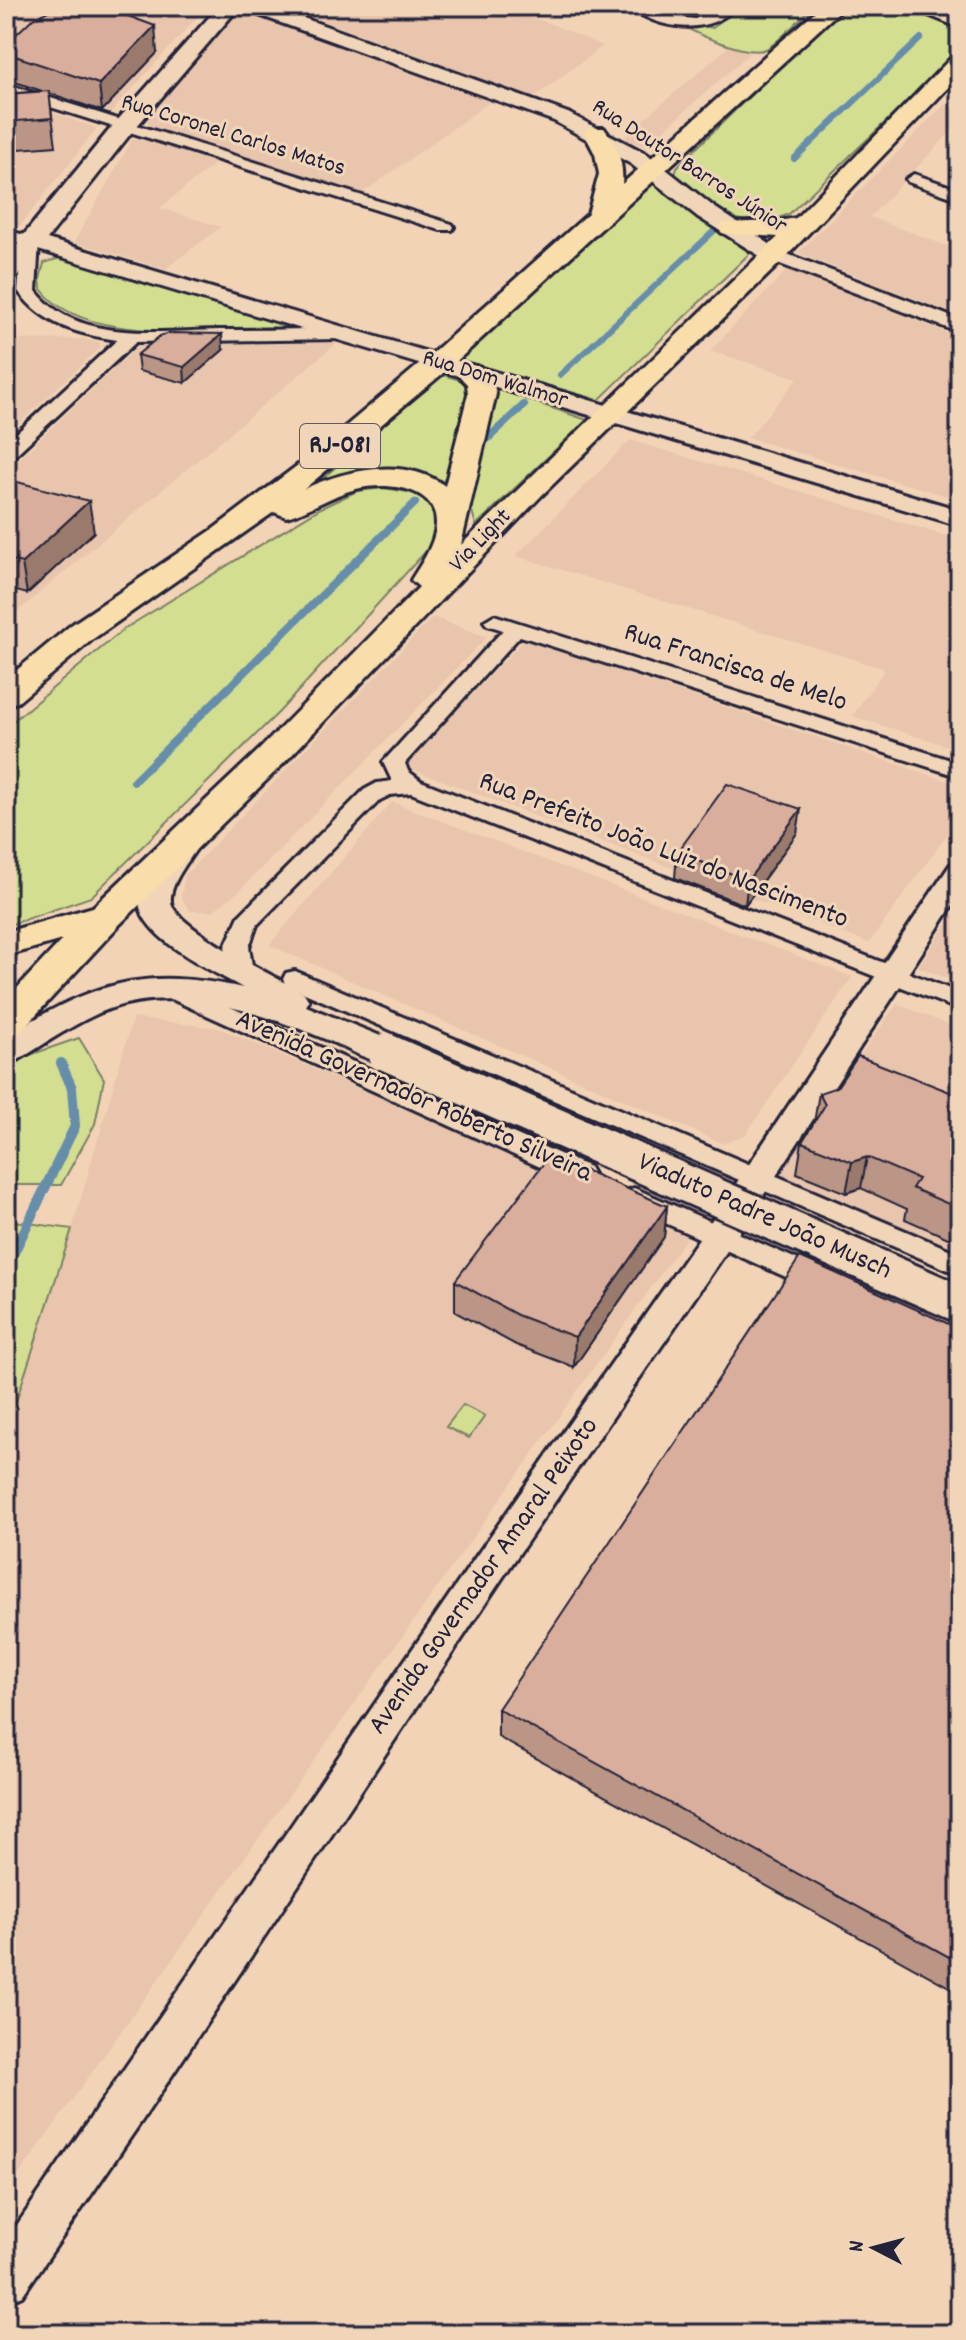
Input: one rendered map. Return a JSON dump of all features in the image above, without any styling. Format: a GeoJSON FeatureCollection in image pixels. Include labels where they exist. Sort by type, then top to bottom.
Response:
{"type":"FeatureCollection","features":[{"type":"Feature","properties":{"kind":"main road"},"geometry":{"type":"LineString","coordinates":[[6,276],[123,128],[230,6]]}},
{"type":"Feature","properties":{"kind":"main road","name":"Rua Doutor Barros Júnior"},"geometry":{"type":"LineString","coordinates":[[252,6],[486,87],[596,133],[660,170],[731,228],[774,255]]}},
{"type":"Feature","properties":{"kind":"main road","name":"RJ-081"},"geometry":{"type":"LineString","coordinates":[[6,695],[82,632],[200,551],[324,459],[438,363],[600,216],[660,170],[834,6]]}},
{"type":"Feature","properties":{"kind":"main road"},"geometry":{"type":"LineString","coordinates":[[923,6],[960,22]]}},
{"type":"Feature","properties":{"kind":"main road","name":"Via Light"},"geometry":{"type":"LineString","coordinates":[[6,1024],[107,915],[185,842],[532,489],[774,255],[960,62]]}},
{"type":"Feature","properties":{"kind":"main road"},"geometry":{"type":"LineString","coordinates":[[596,133],[611,165],[609,191],[600,216]]}},
{"type":"Feature","properties":{"kind":"main road"},"geometry":{"type":"LineString","coordinates":[[731,228],[766,229],[802,224]]}},
{"type":"Feature","properties":{"kind":"main road","name":"Rua Dom Walmor"},"geometry":{"type":"LineString","coordinates":[[31,241],[960,518]]}},
{"type":"Feature","properties":{"kind":"main road"},"geometry":{"type":"LineString","coordinates":[[372,654],[428,577],[450,527],[482,394],[480,381],[469,372]]}},
{"type":"Feature","properties":{"kind":"main road"},"geometry":{"type":"LineString","coordinates":[[200,551],[314,495],[369,478],[401,480],[433,490],[445,503],[450,527]]}},
{"type":"Feature","properties":{"kind":"main road","name":"Viaduto Padre João Musch"},"geometry":{"type":"LineString","coordinates":[[185,842],[156,891],[158,916],[192,944],[348,1035],[960,1304]]}},
{"type":"Feature","properties":{"kind":"main road"},"geometry":{"type":"LineString","coordinates":[[6,944],[107,915]]}},
{"type":"Feature","properties":{"kind":"main road","name":"Viaduto Padre João Musch"},"geometry":{"type":"LineString","coordinates":[[190,991],[348,1035]]}},
{"type":"Feature","properties":{"kind":"main road","name":"Avenida Governador Roberto Silveira"},"geometry":{"type":"LineString","coordinates":[[6,1051],[95,1001],[125,993],[190,991]]}},
{"type":"Feature","properties":{"kind":"street"},"geometry":{"type":"LineString","coordinates":[[636,6],[673,20],[701,24],[713,20],[730,6]]}},
{"type":"Feature","properties":{"kind":"street","name":"Rua Coronel Carlos Matos"},"geometry":{"type":"LineString","coordinates":[[6,88],[123,128],[446,227]]}},
{"type":"Feature","properties":{"kind":"street"},"geometry":{"type":"LineString","coordinates":[[914,179],[960,195]]}},
{"type":"Feature","properties":{"kind":"street"},"geometry":{"type":"LineString","coordinates":[[6,236],[31,241],[27,291],[38,305],[82,327],[131,337],[342,334]]}},
{"type":"Feature","properties":{"kind":"street","name":"Rua Doutor Barros Júnior"},"geometry":{"type":"LineString","coordinates":[[774,255],[960,327]]}},
{"type":"Feature","properties":{"kind":"street"},"geometry":{"type":"LineString","coordinates":[[6,453],[131,337]]}},
{"type":"Feature","properties":{"kind":"street","name":"Rua Francisca de Melo"},"geometry":{"type":"LineString","coordinates":[[494,621],[960,770]]}},
{"type":"Feature","properties":{"kind":"street"},"geometry":{"type":"LineString","coordinates":[[413,786],[398,774],[394,762],[516,628]]}},
{"type":"Feature","properties":{"kind":"street"},"geometry":{"type":"LineString","coordinates":[[241,971],[237,947],[247,922],[372,795],[385,788],[413,786]]}},
{"type":"Feature","properties":{"kind":"street","name":"Rua Prefeito João Luiz do Nascimento"},"geometry":{"type":"LineString","coordinates":[[413,786],[960,1002]]}},
{"type":"Feature","properties":{"kind":"street","name":"Avenida Governador Amaral Peixoto"},"geometry":{"type":"LineString","coordinates":[[6,2280],[488,1569],[719,1236],[960,872]]}},
{"type":"Feature","properties":{"kind":"street"},"geometry":{"type":"LineString","coordinates":[[295,979],[960,1265]]}},
{"type":"Feature","properties":{"kind":"street","name":"Avenida Governador Roberto Silveira"},"geometry":{"type":"LineString","coordinates":[[190,991],[845,1292]]}},
{"type":"Feature","properties":{"kind":"shaded area"},"geometry":{"type":"Polygon","coordinates":[[[21,6],[207,6],[108,116],[6,80],[6,20],[21,6]]]}},
{"type":"Feature","properties":{"kind":"shaded area"},"geometry":{"type":"Polygon","coordinates":[[[283,6],[488,6],[549,23],[603,46],[533,98],[283,6]]]}},
{"type":"Feature","properties":{"kind":"shaded area"},"geometry":{"type":"Polygon","coordinates":[[[260,15],[494,99],[361,194],[152,127],[147,121],[156,107],[231,17],[260,15]]]}},
{"type":"Feature","properties":{"kind":"shaded area"},"geometry":{"type":"Polygon","coordinates":[[[732,44],[753,50],[646,146],[624,140],[630,131],[732,44]]]}},
{"type":"Feature","properties":{"kind":"shaded area"},"geometry":{"type":"Polygon","coordinates":[[[6,97],[97,128],[20,226],[6,224],[6,97]]]}},
{"type":"Feature","properties":{"kind":"shaded area"},"geometry":{"type":"Polygon","coordinates":[[[945,104],[960,111],[960,122],[870,217],[960,251],[960,316],[798,253],[945,104]]]}},
{"type":"Feature","properties":{"kind":"shaded area"},"geometry":{"type":"Polygon","coordinates":[[[140,139],[217,162],[160,208],[221,227],[165,269],[74,242],[132,140],[140,139]]]}},
{"type":"Feature","properties":{"kind":"shaded area"},"geometry":{"type":"Polygon","coordinates":[[[788,269],[960,338],[960,500],[748,438],[798,378],[710,351],[788,269]]]}},
{"type":"Feature","properties":{"kind":"shaded area"},"geometry":{"type":"Polygon","coordinates":[[[85,339],[100,343],[99,349],[6,435],[6,340],[85,339]]]}},
{"type":"Feature","properties":{"kind":"shaded area"},"geometry":{"type":"Polygon","coordinates":[[[337,343],[6,621],[6,471],[139,345],[337,343]]]}},
{"type":"Feature","properties":{"kind":"shaded area"},"geometry":{"type":"Polygon","coordinates":[[[630,440],[960,540],[960,750],[852,716],[885,669],[516,556],[630,440]]]}},
{"type":"Feature","properties":{"kind":"shaded area"},"geometry":{"type":"Polygon","coordinates":[[[433,617],[487,637],[238,892],[213,911],[190,911],[181,897],[185,875],[433,617]]]}},
{"type":"Feature","properties":{"kind":"shaded area"},"geometry":{"type":"Polygon","coordinates":[[[524,640],[960,785],[960,817],[869,943],[404,766],[524,640]]]}},
{"type":"Feature","properties":{"kind":"shaded area"},"geometry":{"type":"Polygon","coordinates":[[[392,802],[852,977],[746,1134],[724,1144],[269,945],[392,802]]]}},
{"type":"Feature","properties":{"kind":"shaded area"},"geometry":{"type":"Polygon","coordinates":[[[960,904],[960,983],[918,967],[960,904]]]}},
{"type":"Feature","properties":{"kind":"shaded area"},"geometry":{"type":"Polygon","coordinates":[[[897,1004],[960,1029],[960,1255],[772,1179],[897,1004]]]}},
{"type":"Feature","properties":{"kind":"shaded area"},"geometry":{"type":"Polygon","coordinates":[[[133,1018],[219,1028],[391,1102],[687,1237],[6,2193],[6,1432],[72,1229],[133,1018]]]}},
{"type":"Feature","properties":{"kind":"green space"},"geometry":{"type":"Polygon","coordinates":[[[736,6],[813,6],[778,41],[758,51],[721,43],[678,22],[713,28],[736,6]]]}},
{"type":"Feature","properties":{"kind":"green space"},"geometry":{"type":"Polygon","coordinates":[[[842,6],[889,7],[931,17],[960,31],[960,51],[789,214],[755,222],[727,215],[675,176],[677,167],[842,6]]]}},
{"type":"Feature","properties":{"kind":"green space"},"geometry":{"type":"Polygon","coordinates":[[[651,182],[750,253],[599,400],[455,359],[651,182]]]}},
{"type":"Feature","properties":{"kind":"green space"},"geometry":{"type":"Polygon","coordinates":[[[63,257],[295,328],[273,331],[159,330],[104,324],[58,305],[41,289],[44,263],[63,257]]]}},
{"type":"Feature","properties":{"kind":"green space"},"geometry":{"type":"Polygon","coordinates":[[[441,374],[466,382],[468,394],[446,483],[412,474],[380,471],[347,476],[314,486],[441,374]]]}},
{"type":"Feature","properties":{"kind":"green space"},"geometry":{"type":"Polygon","coordinates":[[[490,387],[587,420],[476,525],[469,501],[490,387]]]}},
{"type":"Feature","properties":{"kind":"green space"},"geometry":{"type":"Polygon","coordinates":[[[384,488],[420,494],[434,503],[438,538],[280,711],[91,897],[6,926],[6,727],[124,629],[319,509],[357,491],[384,488]]]}},
{"type":"Feature","properties":{"kind":"green space"},"geometry":{"type":"Polygon","coordinates":[[[79,1038],[104,1079],[95,1124],[61,1185],[6,1185],[6,1070],[24,1057],[79,1038]]]}},
{"type":"Feature","properties":{"kind":"green space"},"geometry":{"type":"Polygon","coordinates":[[[6,1220],[72,1229],[6,1432],[6,1220]]]}},
{"type":"Feature","properties":{"kind":"green space"},"geometry":{"type":"Polygon","coordinates":[[[463,1405],[485,1416],[469,1438],[446,1427],[463,1405]]]}},
{"type":"Feature","properties":{"kind":"building"},"geometry":{"type":"Polygon","coordinates":[[[57,6],[70,6],[92,13],[101,6],[155,26],[99,84],[6,53],[6,44],[30,21],[57,6]]]}},
{"type":"Feature","properties":{"kind":"building"},"geometry":{"type":"Polygon","coordinates":[[[49,91],[52,118],[6,122],[6,94],[49,91]]]}},
{"type":"Feature","properties":{"kind":"building"},"geometry":{"type":"Polygon","coordinates":[[[170,333],[222,334],[184,367],[137,355],[160,336],[170,333]]]}},
{"type":"Feature","properties":{"kind":"building"},"geometry":{"type":"Polygon","coordinates":[[[6,479],[89,501],[22,563],[6,559],[6,479]]]}},
{"type":"Feature","properties":{"kind":"building"},"geometry":{"type":"Polygon","coordinates":[[[727,784],[801,809],[748,880],[677,853],[727,784]]]}},
{"type":"Feature","properties":{"kind":"building"},"geometry":{"type":"Polygon","coordinates":[[[858,1056],[960,1096],[960,1206],[955,1207],[912,1188],[918,1179],[867,1157],[852,1162],[802,1142],[825,1105],[819,1093],[837,1087],[858,1056]]]}},
{"type":"Feature","properties":{"kind":"building"},"geometry":{"type":"Polygon","coordinates":[[[550,1155],[667,1206],[575,1337],[517,1315],[455,1281],[550,1155]]]}},
{"type":"Feature","properties":{"kind":"building"},"geometry":{"type":"Polygon","coordinates":[[[800,1257],[960,1329],[960,1963],[498,1709],[800,1257]]]}},
{"type":"Feature","properties":{"kind":"waterway"},"geometry":{"type":"LineString","coordinates":[[794,159],[921,38]]}},
{"type":"Feature","properties":{"kind":"waterway"},"geometry":{"type":"LineString","coordinates":[[560,375],[715,230]]}},
{"type":"Feature","properties":{"kind":"waterway"},"geometry":{"type":"LineString","coordinates":[[484,442],[524,405]]}},
{"type":"Feature","properties":{"kind":"waterway"},"geometry":{"type":"LineString","coordinates":[[134,781],[415,503]]}},
{"type":"Feature","properties":{"kind":"waterway"},"geometry":{"type":"LineString","coordinates":[[6,1269],[75,1126],[72,1088],[61,1063]]}}]}
